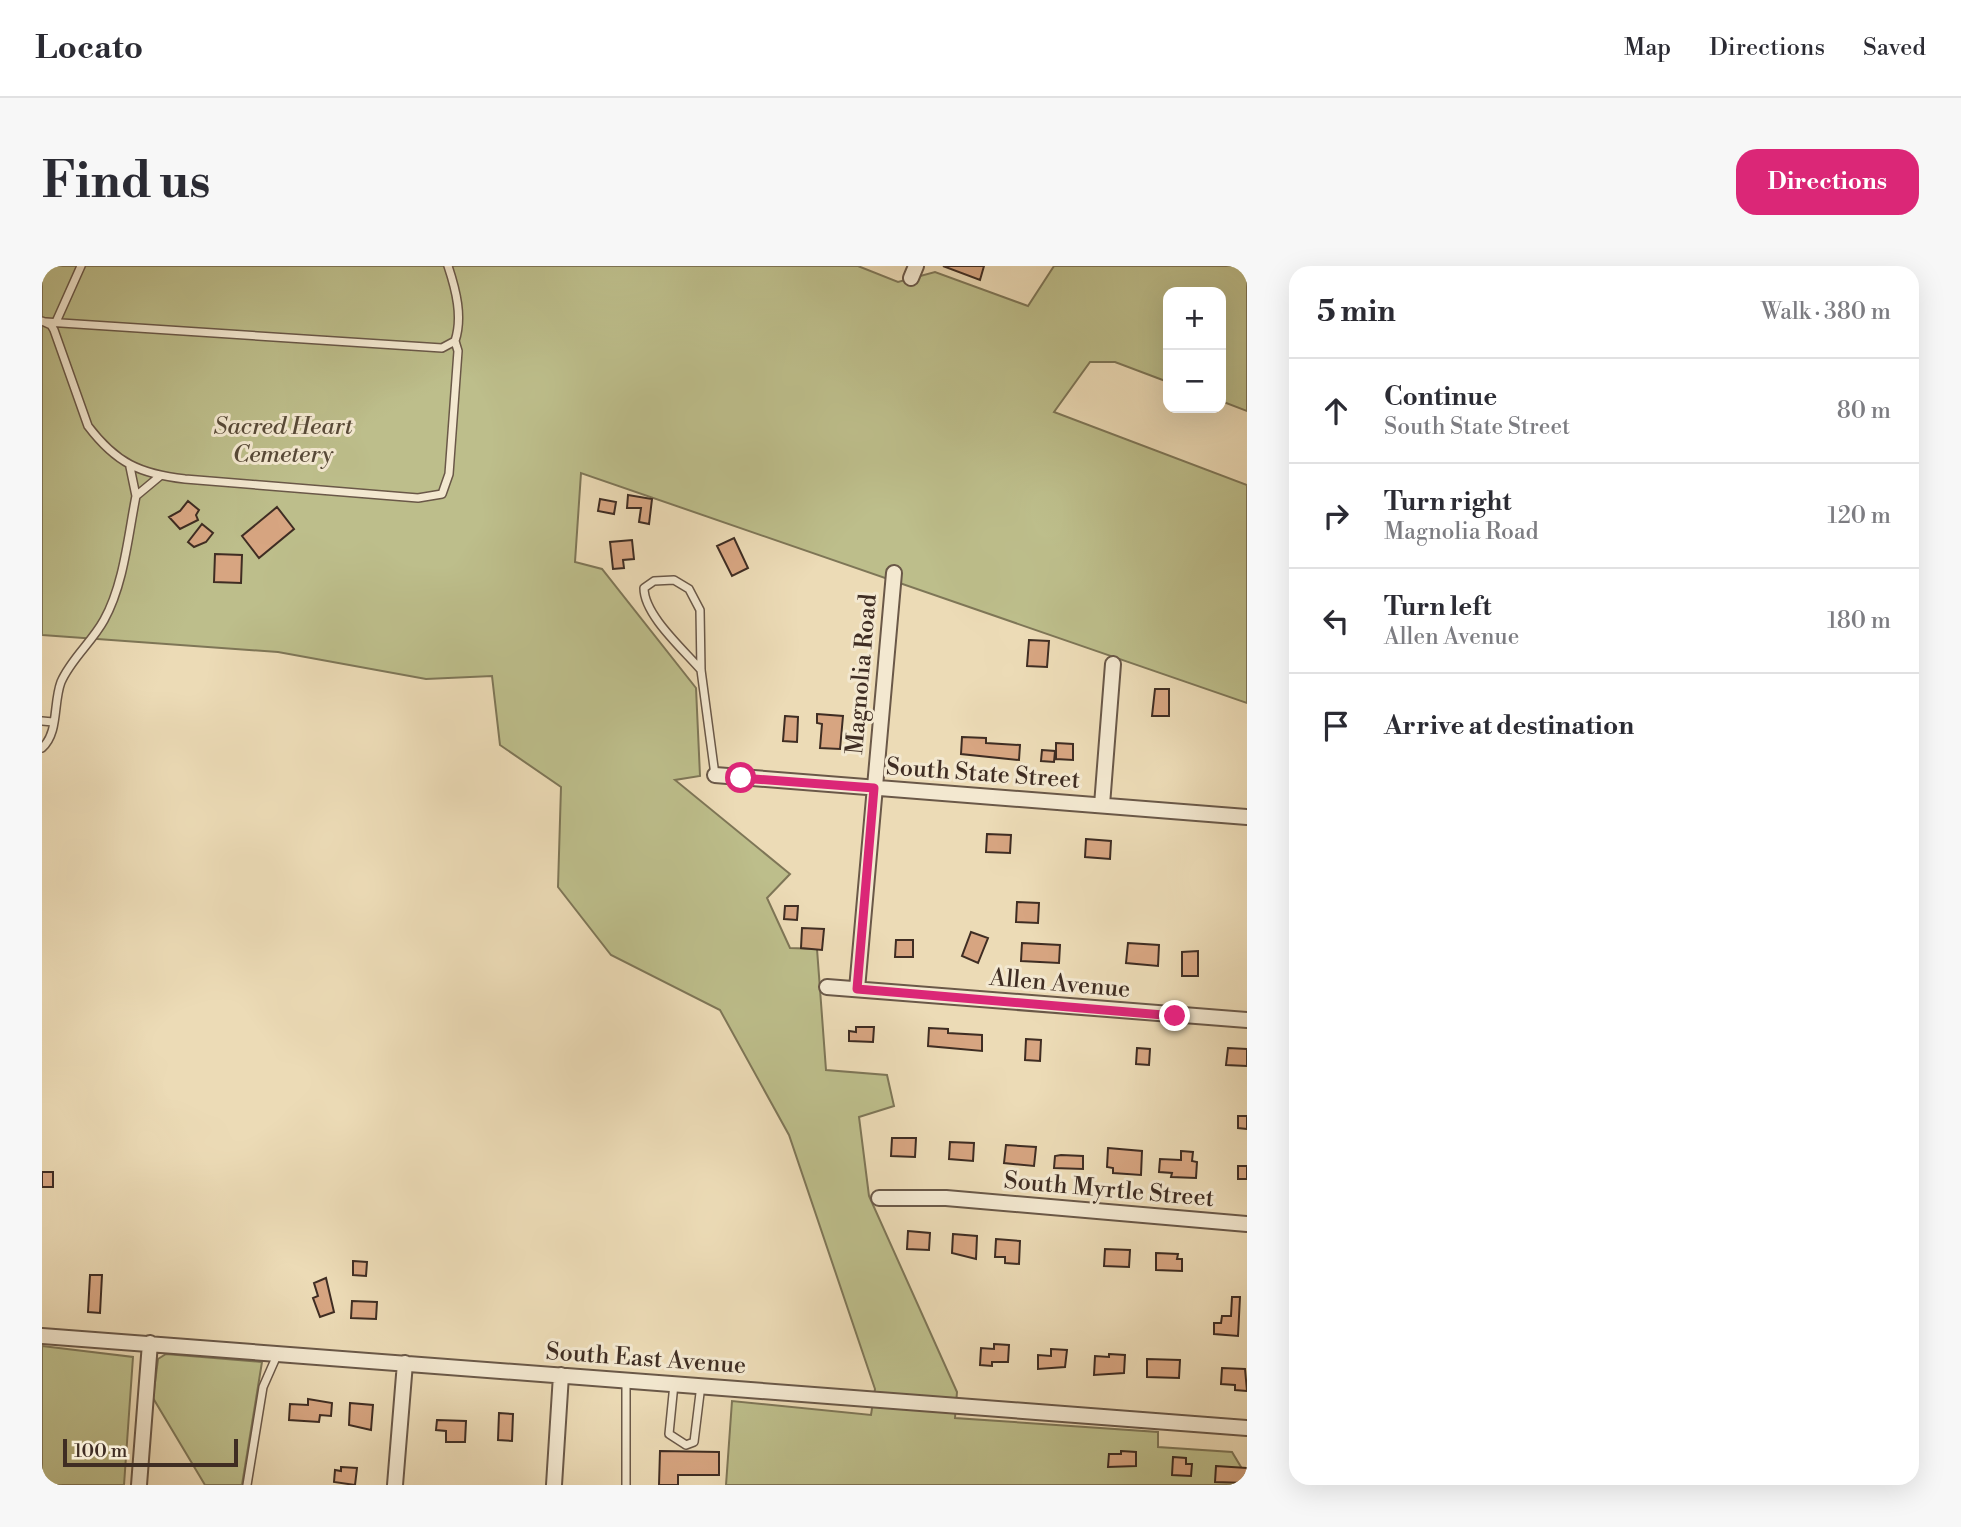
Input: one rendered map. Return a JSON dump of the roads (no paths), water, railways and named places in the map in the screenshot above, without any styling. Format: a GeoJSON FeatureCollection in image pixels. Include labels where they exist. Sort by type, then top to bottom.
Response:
{"type":"FeatureCollection","features":[{"type":"Feature","properties":{"kind":"street","name":"Magnolia Road"},"geometry":{"type":"LineString","coordinates":[[857,989],[894,573]]}},
{"type":"Feature","properties":{"kind":"street"},"geometry":{"type":"LineString","coordinates":[[1102,805],[1113,664]]}},
{"type":"Feature","properties":{"kind":"street","name":"South State Street"},"geometry":{"type":"LineString","coordinates":[[715,775],[1247,817]]}},
{"type":"Feature","properties":{"kind":"street","name":"Allen Avenue"},"geometry":{"type":"LineString","coordinates":[[827,987],[1247,1020]]}},
{"type":"Feature","properties":{"kind":"street","name":"South Myrtle Street"},"geometry":{"type":"LineString","coordinates":[[879,1198],[968,1200],[1247,1223]]}},
{"type":"Feature","properties":{"kind":"street","name":"South East Avenue"},"geometry":{"type":"LineString","coordinates":[[42,1336],[1247,1428]]}},
{"type":"Feature","properties":{"kind":"street"},"geometry":{"type":"LineString","coordinates":[[139,1485],[149,1343]]}},
{"type":"Feature","properties":{"kind":"street"},"geometry":{"type":"LineString","coordinates":[[395,1485],[405,1363]]}},
{"type":"Feature","properties":{"kind":"street"},"geometry":{"type":"LineString","coordinates":[[554,1485],[562,1375]]}},
{"type":"Feature","properties":{"kind":"lane"},"geometry":{"type":"LineString","coordinates":[[56,322],[81,266]]}},
{"type":"Feature","properties":{"kind":"lane"},"geometry":{"type":"LineString","coordinates":[[44,321],[54,330],[88,426],[98,439],[130,467],[160,477],[418,498],[442,494],[449,474],[458,351],[455,341],[460,328],[455,287],[448,266]]}},
{"type":"Feature","properties":{"kind":"lane"},"geometry":{"type":"LineString","coordinates":[[44,321],[424,349],[442,348],[455,341]]}},
{"type":"Feature","properties":{"kind":"lane"},"geometry":{"type":"LineString","coordinates":[[42,748],[48,741],[64,677],[104,621],[121,574],[136,496],[130,467]]}},
{"type":"Feature","properties":{"kind":"lane"},"geometry":{"type":"LineString","coordinates":[[136,496],[160,477]]}},
{"type":"Feature","properties":{"kind":"lane"},"geometry":{"type":"LineString","coordinates":[[701,670],[654,616],[644,598],[644,588],[654,581],[674,580],[689,589],[699,610],[701,670],[715,775]]}},
{"type":"Feature","properties":{"kind":"lane"},"geometry":{"type":"LineString","coordinates":[[42,721],[53,722]]}},
{"type":"Feature","properties":{"kind":"lane"},"geometry":{"type":"LineString","coordinates":[[247,1485],[263,1387],[279,1353]]}},
{"type":"Feature","properties":{"kind":"lane"},"geometry":{"type":"LineString","coordinates":[[626,1380],[626,1485]]}},
{"type":"Feature","properties":{"kind":"lane"},"geometry":{"type":"LineString","coordinates":[[674,1383],[669,1434],[685,1444],[694,1442],[698,1433],[701,1385]]}},
{"type":"Feature","properties":{"kind":"park label","name":"Sacred Heart Cemetery"},"geometry":{"type":"Point","coordinates":[283,440]}}]}
